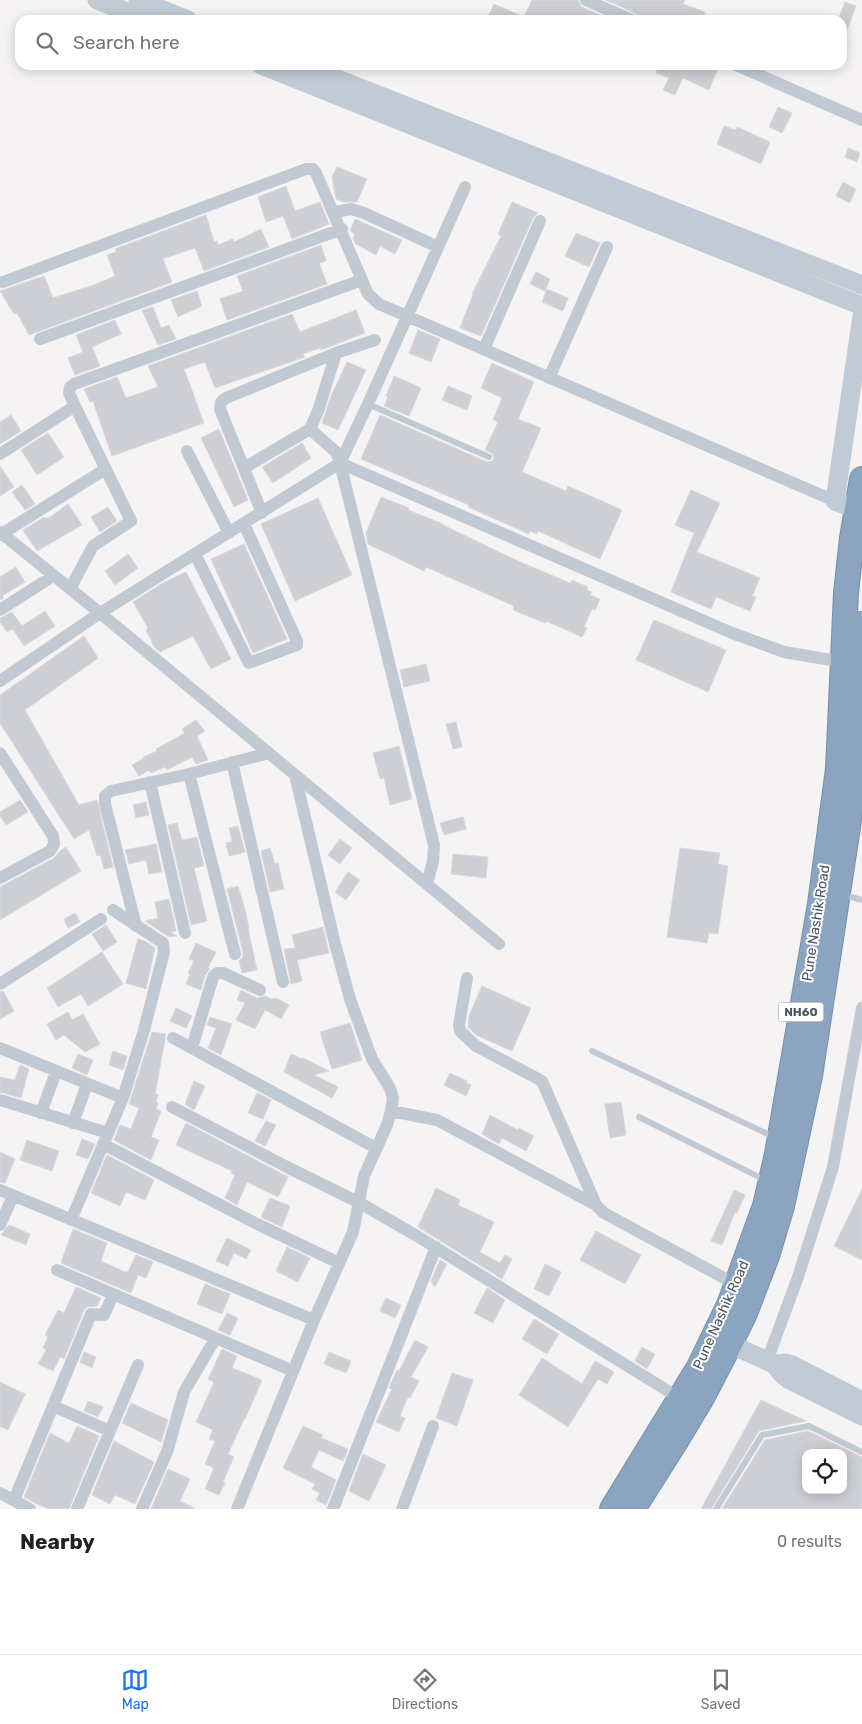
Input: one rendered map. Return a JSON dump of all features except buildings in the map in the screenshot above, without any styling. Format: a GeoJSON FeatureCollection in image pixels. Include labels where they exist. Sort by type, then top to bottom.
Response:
{"type":"FeatureCollection","features":[{"type":"Feature","properties":{"kind":"highway","name":"Pune Nashik Road"},"geometry":{"type":"LineString","coordinates":[[612,1509],[681,1399],[713,1340],[737,1285],[765,1206],[771,1182],[780,1140],[820,904],[837,778],[842,723],[846,592],[845,505],[862,479]]}},
{"type":"Feature","properties":{"kind":"highway","name":"Pune Nashik Road"},"geometry":{"type":"LineString","coordinates":[[633,1509],[694,1411],[730,1344],[745,1313],[767,1256],[782,1206],[795,1154],[810,1076],[838,893],[856,762],[862,624]]}},
{"type":"Feature","properties":{"kind":"street"},"geometry":{"type":"LineString","coordinates":[[97,0],[134,15]]}},
{"type":"Feature","properties":{"kind":"street"},"geometry":{"type":"LineString","coordinates":[[138,0],[176,15]]}},
{"type":"Feature","properties":{"kind":"street"},"geometry":{"type":"LineString","coordinates":[[586,0],[620,15]]}},
{"type":"Feature","properties":{"kind":"street"},"geometry":{"type":"LineString","coordinates":[[273,70],[862,306]]}},
{"type":"Feature","properties":{"kind":"street"},"geometry":{"type":"LineString","coordinates":[[315,70],[862,285]]}},
{"type":"Feature","properties":{"kind":"street"},"geometry":{"type":"LineString","coordinates":[[747,70],[862,120]]}},
{"type":"Feature","properties":{"kind":"street"},"geometry":{"type":"LineString","coordinates":[[3,282],[306,169],[313,169],[342,229],[362,280],[372,299],[378,304],[845,505],[862,316]]}},
{"type":"Feature","properties":{"kind":"street"},"geometry":{"type":"LineString","coordinates":[[0,681],[100,613],[340,464],[464,188]]}},
{"type":"Feature","properties":{"kind":"street"},"geometry":{"type":"LineString","coordinates":[[334,212],[351,209],[364,213],[438,247]]}},
{"type":"Feature","properties":{"kind":"street"},"geometry":{"type":"LineString","coordinates":[[484,349],[540,221]]}},
{"type":"Feature","properties":{"kind":"street"},"geometry":{"type":"LineString","coordinates":[[40,338],[342,229]]}},
{"type":"Feature","properties":{"kind":"street"},"geometry":{"type":"LineString","coordinates":[[549,378],[606,247]]}},
{"type":"Feature","properties":{"kind":"street"},"geometry":{"type":"LineString","coordinates":[[70,589],[92,546],[131,521],[104,470],[69,393],[70,387],[362,280]]}},
{"type":"Feature","properties":{"kind":"street"},"geometry":{"type":"LineString","coordinates":[[262,513],[220,409],[221,402],[226,398],[336,353],[376,340]]}},
{"type":"Feature","properties":{"kind":"street"},"geometry":{"type":"LineString","coordinates":[[244,468],[310,429],[318,411],[336,353]]}},
{"type":"Feature","properties":{"kind":"street"},"geometry":{"type":"LineString","coordinates":[[0,454],[75,406]]}},
{"type":"Feature","properties":{"kind":"street"},"geometry":{"type":"LineString","coordinates":[[310,429],[336,452],[340,464],[434,846],[433,862],[427,883]]}},
{"type":"Feature","properties":{"kind":"street"},"geometry":{"type":"LineString","coordinates":[[187,451],[229,533]]}},
{"type":"Feature","properties":{"kind":"street"},"geometry":{"type":"LineString","coordinates":[[340,464],[732,634],[784,652],[843,662]]}},
{"type":"Feature","properties":{"kind":"street"},"geometry":{"type":"LineString","coordinates":[[104,470],[1,534],[100,613],[499,944]]}},
{"type":"Feature","properties":{"kind":"street"},"geometry":{"type":"LineString","coordinates":[[195,554],[249,663],[297,645],[297,641],[244,524]]}},
{"type":"Feature","properties":{"kind":"street"},"geometry":{"type":"LineString","coordinates":[[0,610],[53,576]]}},
{"type":"Feature","properties":{"kind":"street"},"geometry":{"type":"LineString","coordinates":[[0,753],[53,836],[54,844],[50,851],[0,878]]}},
{"type":"Feature","properties":{"kind":"street"},"geometry":{"type":"LineString","coordinates":[[136,926],[105,804],[106,796],[110,791],[189,774],[269,753]]}},
{"type":"Feature","properties":{"kind":"street"},"geometry":{"type":"LineString","coordinates":[[232,762],[283,982]]}},
{"type":"Feature","properties":{"kind":"street"},"geometry":{"type":"LineString","coordinates":[[189,774],[235,954]]}},
{"type":"Feature","properties":{"kind":"street"},"geometry":{"type":"LineString","coordinates":[[237,1509],[314,1320],[353,1232],[364,1176],[387,1125],[391,1111],[392,1098],[390,1088],[372,1059],[350,999],[295,775]]}},
{"type":"Feature","properties":{"kind":"street"},"geometry":{"type":"LineString","coordinates":[[150,782],[185,933]]}},
{"type":"Feature","properties":{"kind":"street"},"geometry":{"type":"LineString","coordinates":[[72,1220],[123,1098],[140,1046],[164,952],[163,943],[113,910]]}},
{"type":"Feature","properties":{"kind":"street"},"geometry":{"type":"LineString","coordinates":[[0,984],[101,919]]}},
{"type":"Feature","properties":{"kind":"street"},"geometry":{"type":"LineString","coordinates":[[192,1048],[213,977],[217,973],[222,973],[260,990]]}},
{"type":"Feature","properties":{"kind":"street"},"geometry":{"type":"LineString","coordinates":[[467,978],[458,1024],[460,1030],[476,1046],[542,1081],[596,1205]]}},
{"type":"Feature","properties":{"kind":"street"},"geometry":{"type":"LineString","coordinates":[[770,1362],[832,1167],[861,1022],[862,1008]]}},
{"type":"Feature","properties":{"kind":"street"},"geometry":{"type":"LineString","coordinates":[[173,1038],[376,1148]]}},
{"type":"Feature","properties":{"kind":"street"},"geometry":{"type":"LineString","coordinates":[[0,1048],[123,1098]]}},
{"type":"Feature","properties":{"kind":"street"},"geometry":{"type":"LineString","coordinates":[[41,1113],[56,1072]]}},
{"type":"Feature","properties":{"kind":"street"},"geometry":{"type":"LineString","coordinates":[[73,1123],[87,1084]]}},
{"type":"Feature","properties":{"kind":"street"},"geometry":{"type":"LineString","coordinates":[[0,1100],[73,1123],[106,1138],[257,1224],[339,1263]]}},
{"type":"Feature","properties":{"kind":"street"},"geometry":{"type":"LineString","coordinates":[[172,1107],[360,1203],[436,1247],[681,1399]]}},
{"type":"Feature","properties":{"kind":"street"},"geometry":{"type":"LineString","coordinates":[[391,1111],[437,1120],[596,1205],[604,1213],[737,1285]]}},
{"type":"Feature","properties":{"kind":"street"},"geometry":{"type":"LineString","coordinates":[[0,1190],[314,1320]]}},
{"type":"Feature","properties":{"kind":"street"},"geometry":{"type":"LineString","coordinates":[[0,1225],[13,1196]]}},
{"type":"Feature","properties":{"kind":"street"},"geometry":{"type":"LineString","coordinates":[[334,1509],[436,1247]]}},
{"type":"Feature","properties":{"kind":"street"},"geometry":{"type":"LineString","coordinates":[[57,1270],[293,1371]]}},
{"type":"Feature","properties":{"kind":"street"},"geometry":{"type":"LineString","coordinates":[[14,1500],[91,1314],[104,1315],[113,1295]]}},
{"type":"Feature","properties":{"kind":"street"},"geometry":{"type":"LineString","coordinates":[[142,1509],[168,1452],[184,1392],[215,1339]]}},
{"type":"Feature","properties":{"kind":"street"},"geometry":{"type":"LineString","coordinates":[[730,1344],[770,1362],[792,1365],[862,1400]]}},
{"type":"Feature","properties":{"kind":"street"},"geometry":{"type":"LineString","coordinates":[[770,1362],[788,1379],[862,1416]]}},
{"type":"Feature","properties":{"kind":"street"},"geometry":{"type":"LineString","coordinates":[[77,1509],[138,1365]]}},
{"type":"Feature","properties":{"kind":"street"},"geometry":{"type":"LineString","coordinates":[[53,1406],[110,1431]]}},
{"type":"Feature","properties":{"kind":"street"},"geometry":{"type":"LineString","coordinates":[[402,1509],[433,1426]]}},
{"type":"Feature","properties":{"kind":"street"},"geometry":{"type":"LineString","coordinates":[[0,1493],[30,1509]]}},
{"type":"Feature","properties":{"kind":"lane"},"geometry":{"type":"LineString","coordinates":[[368,404],[489,457]]}},
{"type":"Feature","properties":{"kind":"lane"},"geometry":{"type":"LineString","coordinates":[[838,893],[862,900]]}},
{"type":"Feature","properties":{"kind":"lane"},"geometry":{"type":"LineString","coordinates":[[592,1051],[780,1140]]}},
{"type":"Feature","properties":{"kind":"lane"},"geometry":{"type":"LineString","coordinates":[[639,1116],[771,1182]]}},
{"type":"Feature","properties":{"kind":"lane"},"geometry":{"type":"LineString","coordinates":[[716,1509],[762,1435],[809,1426],[862,1452]]}}]}
